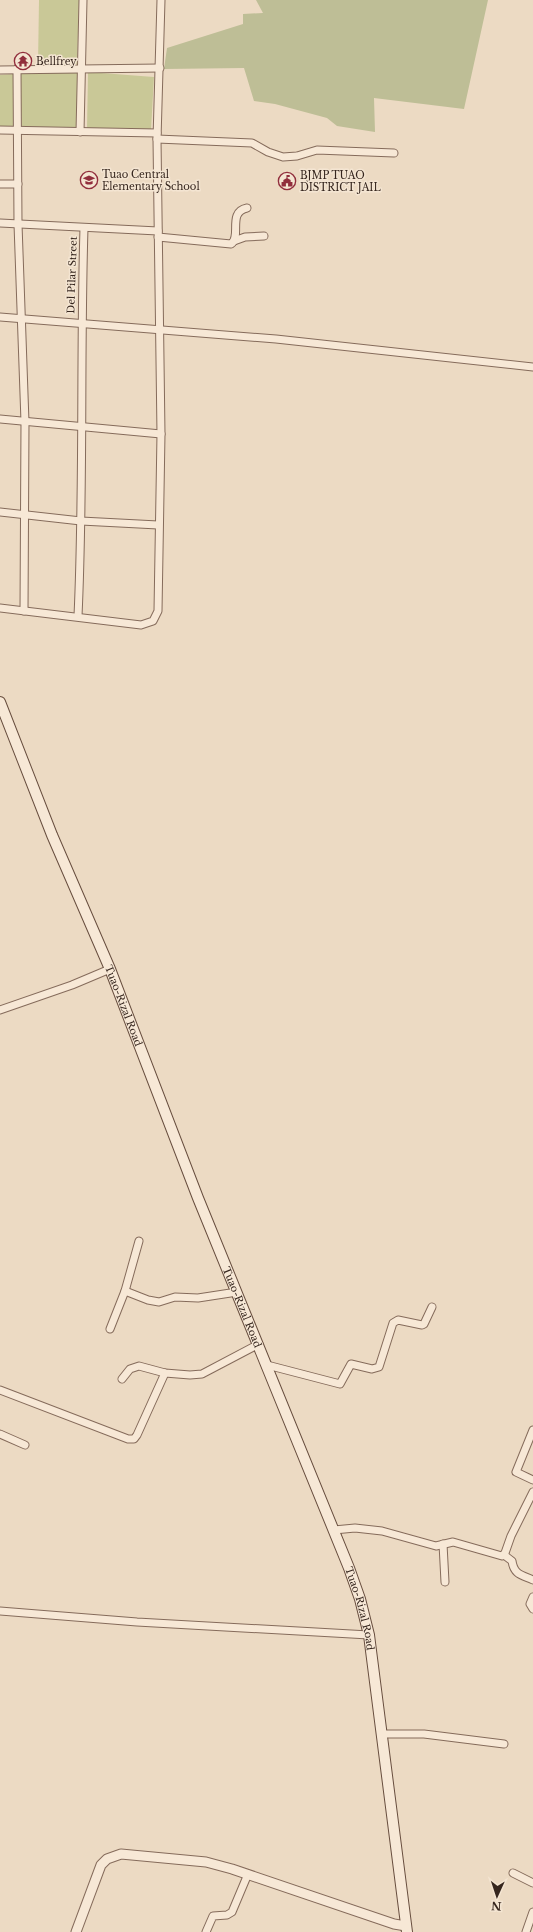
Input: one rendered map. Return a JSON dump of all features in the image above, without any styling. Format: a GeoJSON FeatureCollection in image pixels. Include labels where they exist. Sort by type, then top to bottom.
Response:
{"type":"FeatureCollection","features":[{"type":"Feature","properties":{"kind":"main road","name":"Tuao-Rizal Road"},"geometry":{"type":"LineString","coordinates":[[0,702],[52,835],[110,969],[198,1198],[259,1344],[334,1530],[360,1599],[369,1636],[407,1929]]}},
{"type":"Feature","properties":{"kind":"street"},"geometry":{"type":"LineString","coordinates":[[80,132],[83,0]]}},
{"type":"Feature","properties":{"kind":"street"},"geometry":{"type":"LineString","coordinates":[[0,608],[78,616],[141,625],[153,621],[158,611],[158,525],[161,434],[157,136],[161,0]]}},
{"type":"Feature","properties":{"kind":"street"},"geometry":{"type":"LineString","coordinates":[[0,70],[160,68]]}},
{"type":"Feature","properties":{"kind":"street"},"geometry":{"type":"LineString","coordinates":[[16,69],[18,130],[18,224],[25,422],[24,611]]}},
{"type":"Feature","properties":{"kind":"street"},"geometry":{"type":"LineString","coordinates":[[0,130],[80,132],[252,143],[268,152],[283,157],[297,156],[317,150],[394,153]]}},
{"type":"Feature","properties":{"kind":"street"},"geometry":{"type":"LineString","coordinates":[[0,184],[18,184]]}},
{"type":"Feature","properties":{"kind":"street"},"geometry":{"type":"LineString","coordinates":[[234,241],[237,218],[240,212],[247,208]]}},
{"type":"Feature","properties":{"kind":"street"},"geometry":{"type":"LineString","coordinates":[[0,223],[158,234],[229,244],[245,237],[264,236]]}},
{"type":"Feature","properties":{"kind":"street","name":"Del Pilar Street"},"geometry":{"type":"LineString","coordinates":[[78,616],[82,521],[81,323],[84,228]]}},
{"type":"Feature","properties":{"kind":"street"},"geometry":{"type":"LineString","coordinates":[[0,317],[160,329],[393,351],[533,368]]}},
{"type":"Feature","properties":{"kind":"street"},"geometry":{"type":"LineString","coordinates":[[0,419],[161,434]]}},
{"type":"Feature","properties":{"kind":"street"},"geometry":{"type":"LineString","coordinates":[[0,512],[82,521],[158,525]]}},
{"type":"Feature","properties":{"kind":"street"},"geometry":{"type":"LineString","coordinates":[[0,1010],[72,985],[110,969]]}},
{"type":"Feature","properties":{"kind":"street"},"geometry":{"type":"LineString","coordinates":[[110,1328],[125,1291],[139,1241]]}},
{"type":"Feature","properties":{"kind":"street"},"geometry":{"type":"LineString","coordinates":[[125,1291],[148,1300],[159,1302],[174,1296],[198,1298],[237,1292]]}},
{"type":"Feature","properties":{"kind":"street"},"geometry":{"type":"LineString","coordinates":[[267,1365],[340,1384],[351,1364],[372,1369],[379,1367],[393,1323],[398,1320],[414,1324],[424,1324],[432,1307]]}},
{"type":"Feature","properties":{"kind":"street"},"geometry":{"type":"LineString","coordinates":[[122,1379],[134,1366],[190,1375],[202,1374],[259,1344]]}},
{"type":"Feature","properties":{"kind":"street"},"geometry":{"type":"LineString","coordinates":[[0,1390],[134,1440],[165,1372]]}},
{"type":"Feature","properties":{"kind":"street"},"geometry":{"type":"LineString","coordinates":[[533,1430],[516,1472],[533,1480]]}},
{"type":"Feature","properties":{"kind":"street"},"geometry":{"type":"LineString","coordinates":[[0,1434],[26,1445]]}},
{"type":"Feature","properties":{"kind":"street"},"geometry":{"type":"LineString","coordinates":[[504,1554],[511,1536],[533,1492]]}},
{"type":"Feature","properties":{"kind":"street"},"geometry":{"type":"LineString","coordinates":[[334,1530],[355,1528],[382,1531],[432,1546],[453,1542],[498,1556],[504,1554]]}},
{"type":"Feature","properties":{"kind":"street"},"geometry":{"type":"LineString","coordinates":[[443,1544],[444,1582]]}},
{"type":"Feature","properties":{"kind":"street"},"geometry":{"type":"LineString","coordinates":[[504,1554],[512,1561],[513,1568],[518,1574],[533,1580]]}},
{"type":"Feature","properties":{"kind":"street"},"geometry":{"type":"LineString","coordinates":[[533,1597],[530,1604],[533,1609]]}},
{"type":"Feature","properties":{"kind":"street"},"geometry":{"type":"LineString","coordinates":[[0,1611],[137,1622],[369,1636]]}},
{"type":"Feature","properties":{"kind":"street"},"geometry":{"type":"LineString","coordinates":[[382,1734],[424,1734],[504,1744]]}},
{"type":"Feature","properties":{"kind":"street"},"geometry":{"type":"LineString","coordinates":[[76,1932],[100,1865],[113,1856],[134,1854],[206,1862],[248,1874],[407,1929]]}},
{"type":"Feature","properties":{"kind":"street"},"geometry":{"type":"LineString","coordinates":[[513,1873],[533,1883]]}},
{"type":"Feature","properties":{"kind":"street"},"geometry":{"type":"LineString","coordinates":[[206,1932],[213,1916],[227,1915],[232,1912],[248,1874]]}},
{"type":"Feature","properties":{"kind":"street"},"geometry":{"type":"LineString","coordinates":[[526,1932],[533,1912]]}},
{"type":"Feature","properties":{"kind":"shaded area"},"geometry":{"type":"Polygon","coordinates":[[[39,0],[79,0],[77,64],[38,64],[39,0]]]}},
{"type":"Feature","properties":{"kind":"shaded area"},"geometry":{"type":"Polygon","coordinates":[[[78,71],[77,128],[22,129],[19,74],[78,71]]]}},
{"type":"Feature","properties":{"kind":"shaded area"},"geometry":{"type":"Polygon","coordinates":[[[88,72],[154,77],[151,130],[87,129],[88,72]]]}},
{"type":"Feature","properties":{"kind":"shaded area"},"geometry":{"type":"Polygon","coordinates":[[[13,74],[15,127],[0,127],[0,75],[13,74]]]}},
{"type":"Feature","properties":{"kind":"green space"},"geometry":{"type":"Polygon","coordinates":[[[256,0],[488,0],[464,109],[374,98],[375,132],[337,126],[327,118],[275,104],[254,101],[244,68],[164,69],[167,48],[243,24],[243,14],[263,13],[256,0]]]}},
{"type":"Feature","properties":{"kind":"place","name":"Bellfrey"},"geometry":{"type":"Point","coordinates":[23,61]}},
{"type":"Feature","properties":{"kind":"place","name":"Tuao Central Elementary School"},"geometry":{"type":"Point","coordinates":[89,180]}},
{"type":"Feature","properties":{"kind":"place","name":"BJMP TUAO DISTRICT JAIL"},"geometry":{"type":"Point","coordinates":[287,181]}}]}
